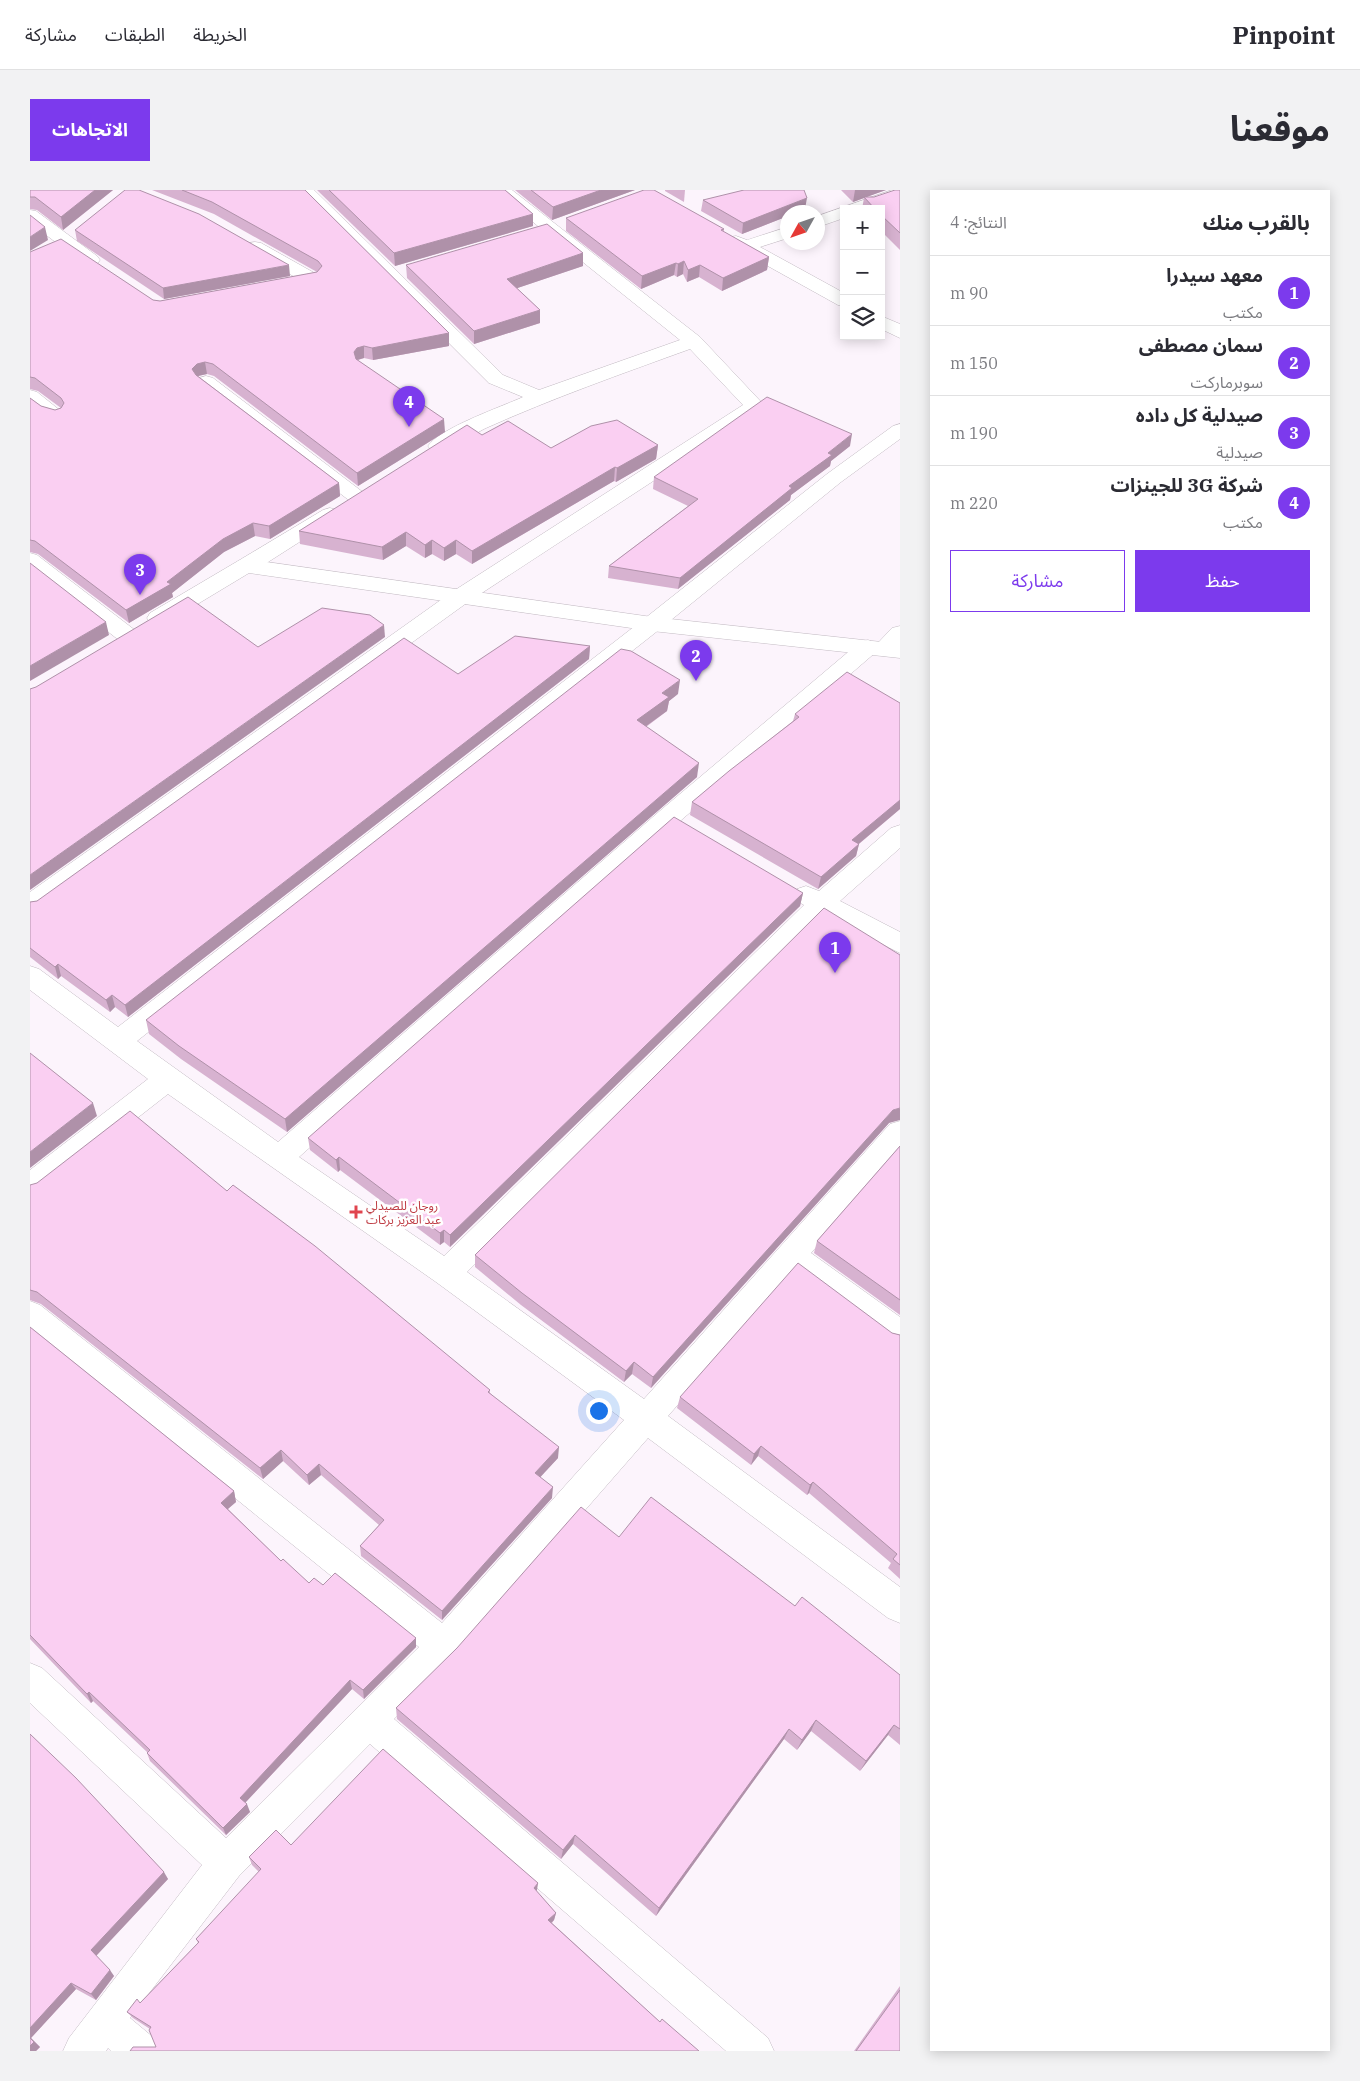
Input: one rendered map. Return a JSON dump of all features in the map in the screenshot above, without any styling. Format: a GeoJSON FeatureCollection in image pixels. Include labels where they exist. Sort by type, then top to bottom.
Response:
{"type":"FeatureCollection","features":[{"type":"Feature","properties":{"kind":"street"},"geometry":{"type":"LineString","coordinates":[[304,190],[496,379],[539,398]]}},
{"type":"Feature","properties":{"kind":"street"},"geometry":{"type":"LineString","coordinates":[[30,905],[460,597],[756,406],[693,341],[501,190]]}},
{"type":"Feature","properties":{"kind":"street"},"geometry":{"type":"LineString","coordinates":[[866,205],[900,193]]}},
{"type":"Feature","properties":{"kind":"street"},"geometry":{"type":"LineString","coordinates":[[825,219],[840,214]]}},
{"type":"Feature","properties":{"kind":"street"},"geometry":{"type":"LineString","coordinates":[[30,215],[63,241],[104,268]]}},
{"type":"Feature","properties":{"kind":"street"},"geometry":{"type":"LineString","coordinates":[[46,250],[63,241],[77,230]]}},
{"type":"Feature","properties":{"kind":"street"},"geometry":{"type":"LineString","coordinates":[[719,232],[840,299]]}},
{"type":"Feature","properties":{"kind":"street"},"geometry":{"type":"LineString","coordinates":[[745,246],[780,235]]}},
{"type":"Feature","properties":{"kind":"street"},"geometry":{"type":"LineString","coordinates":[[239,238],[312,279],[265,288]]}},
{"type":"Feature","properties":{"kind":"street"},"geometry":{"type":"LineString","coordinates":[[391,275],[409,269]]}},
{"type":"Feature","properties":{"kind":"street"},"geometry":{"type":"LineString","coordinates":[[885,324],[900,332]]}},
{"type":"Feature","properties":{"kind":"street"},"geometry":{"type":"LineString","coordinates":[[421,457],[453,426],[539,398],[693,341]]}},
{"type":"Feature","properties":{"kind":"street"},"geometry":{"type":"LineString","coordinates":[[30,560],[120,641],[365,492],[206,382]]}},
{"type":"Feature","properties":{"kind":"street"},"geometry":{"type":"LineString","coordinates":[[30,396],[55,416]]}},
{"type":"Feature","properties":{"kind":"street"},"geometry":{"type":"LineString","coordinates":[[119,1041],[652,624],[834,478],[900,430]]}},
{"type":"Feature","properties":{"kind":"street"},"geometry":{"type":"LineString","coordinates":[[246,566],[652,624],[884,649]]}},
{"type":"Feature","properties":{"kind":"street"},"geometry":{"type":"LineString","coordinates":[[279,1158],[884,649],[900,633]]}},
{"type":"Feature","properties":{"kind":"street"},"geometry":{"type":"LineString","coordinates":[[446,1274],[820,904],[900,834]]}},
{"type":"Feature","properties":{"kind":"street"},"geometry":{"type":"LineString","coordinates":[[787,884],[820,904],[900,943]]}},
{"type":"Feature","properties":{"kind":"street"},"geometry":{"type":"LineString","coordinates":[[30,976],[279,1158],[446,1274],[646,1418],[900,1607]]}},
{"type":"Feature","properties":{"kind":"street"},"geometry":{"type":"LineString","coordinates":[[30,1186],[168,1078]]}},
{"type":"Feature","properties":{"kind":"street"},"geometry":{"type":"LineString","coordinates":[[82,2051],[226,1862],[444,1646],[900,1132]]}},
{"type":"Feature","properties":{"kind":"street"},"geometry":{"type":"LineString","coordinates":[[792,1255],[900,1334]]}},
{"type":"Feature","properties":{"kind":"street"},"geometry":{"type":"LineString","coordinates":[[30,1314],[444,1646]]}},
{"type":"Feature","properties":{"kind":"street"},"geometry":{"type":"LineString","coordinates":[[30,1680],[226,1862]]}},
{"type":"Feature","properties":{"kind":"street"},"geometry":{"type":"LineString","coordinates":[[370,1721],[755,2051]]}},
{"type":"Feature","properties":{"kind":"street"},"geometry":{"type":"LineString","coordinates":[[105,2022],[141,2051]]}},
{"type":"Feature","properties":{"kind":"building"},"geometry":{"type":"Polygon","coordinates":[[[30,190],[95,190],[61,217],[35,197],[30,197],[30,190]]]}},
{"type":"Feature","properties":{"kind":"building"},"geometry":{"type":"Polygon","coordinates":[[[125,190],[139,190],[199,214],[289,265],[163,288],[75,230],[125,190]]]}},
{"type":"Feature","properties":{"kind":"building"},"geometry":{"type":"Polygon","coordinates":[[[182,190],[305,190],[449,333],[372,348],[364,346],[357,348],[354,352],[356,359],[444,419],[357,473],[213,364],[205,362],[197,364],[192,369],[196,375],[339,483],[269,526],[253,523],[223,539],[167,582],[171,584],[126,610],[35,541],[30,540],[30,398],[41,406],[55,410],[61,408],[64,403],[61,398],[35,378],[30,377],[30,252],[61,239],[153,300],[160,301],[317,272],[322,266],[318,261],[212,202],[182,190]]]}},
{"type":"Feature","properties":{"kind":"building"},"geometry":{"type":"Polygon","coordinates":[[[329,190],[505,190],[533,214],[394,253],[329,190]]]}},
{"type":"Feature","properties":{"kind":"building"},"geometry":{"type":"Polygon","coordinates":[[[531,190],[601,190],[553,207],[531,190]]]}},
{"type":"Feature","properties":{"kind":"building"},"geometry":{"type":"Polygon","coordinates":[[[644,190],[654,190],[724,229],[721,230],[769,257],[723,278],[700,265],[688,270],[684,261],[642,276],[566,218],[644,190]]]}},
{"type":"Feature","properties":{"kind":"building"},"geometry":{"type":"Polygon","coordinates":[[[744,190],[804,190],[807,198],[789,205],[780,205],[780,209],[743,223],[703,200],[744,190]]]}},
{"type":"Feature","properties":{"kind":"building"},"geometry":{"type":"Polygon","coordinates":[[[900,190],[900,233],[885,219],[885,205],[871,205],[864,197],[874,197],[900,190]]]}},
{"type":"Feature","properties":{"kind":"building"},"geometry":{"type":"Polygon","coordinates":[[[30,215],[45,227],[30,237],[30,215]]]}},
{"type":"Feature","properties":{"kind":"building"},"geometry":{"type":"Polygon","coordinates":[[[547,224],[583,253],[507,279],[540,310],[474,331],[406,265],[547,224]]]}},
{"type":"Feature","properties":{"kind":"building"},"geometry":{"type":"Polygon","coordinates":[[[767,397],[852,434],[828,453],[832,455],[789,486],[792,488],[680,578],[609,566],[698,499],[654,477],[767,397]]]}},
{"type":"Feature","properties":{"kind":"building"},"geometry":{"type":"Polygon","coordinates":[[[617,420],[658,445],[617,468],[615,467],[472,551],[456,540],[444,548],[432,540],[425,545],[406,532],[382,547],[299,531],[467,425],[482,435],[508,421],[551,448],[591,426],[617,420]]]}},
{"type":"Feature","properties":{"kind":"building"},"geometry":{"type":"Polygon","coordinates":[[[30,563],[106,622],[30,666],[30,563]]]}},
{"type":"Feature","properties":{"kind":"building"},"geometry":{"type":"Polygon","coordinates":[[[188,597],[258,647],[322,608],[370,615],[384,625],[30,875],[30,689],[188,597]]]}},
{"type":"Feature","properties":{"kind":"building"},"geometry":{"type":"Polygon","coordinates":[[[515,636],[590,646],[125,1005],[112,995],[106,1000],[58,964],[55,967],[30,948],[30,902],[37,901],[404,638],[458,674],[515,636]]]}},
{"type":"Feature","properties":{"kind":"building"},"geometry":{"type":"Polygon","coordinates":[[[621,649],[631,651],[680,680],[662,693],[669,697],[637,720],[699,763],[285,1119],[179,1046],[146,1020],[621,649]]]}},
{"type":"Feature","properties":{"kind":"building"},"geometry":{"type":"Polygon","coordinates":[[[847,672],[900,703],[900,800],[852,840],[859,844],[821,877],[692,802],[799,717],[795,714],[847,672]]]}},
{"type":"Feature","properties":{"kind":"building"},"geometry":{"type":"Polygon","coordinates":[[[674,817],[803,893],[450,1235],[444,1230],[440,1233],[339,1157],[336,1160],[308,1138],[674,817]]]}},
{"type":"Feature","properties":{"kind":"building"},"geometry":{"type":"Polygon","coordinates":[[[824,908],[900,955],[900,1108],[893,1110],[653,1377],[634,1362],[626,1371],[522,1293],[475,1255],[824,908]]]}},
{"type":"Feature","properties":{"kind":"building"},"geometry":{"type":"Polygon","coordinates":[[[30,1053],[93,1103],[30,1152],[30,1053]]]}},
{"type":"Feature","properties":{"kind":"building"},"geometry":{"type":"Polygon","coordinates":[[[130,1111],[227,1191],[233,1185],[315,1246],[490,1390],[488,1392],[559,1447],[535,1473],[553,1487],[442,1611],[360,1546],[384,1520],[319,1464],[307,1475],[281,1450],[260,1468],[37,1292],[30,1290],[30,1185],[37,1183],[130,1111]]]}},
{"type":"Feature","properties":{"kind":"building"},"geometry":{"type":"Polygon","coordinates":[[[900,1146],[900,1300],[817,1241],[900,1146]]]}},
{"type":"Feature","properties":{"kind":"building"},"geometry":{"type":"Polygon","coordinates":[[[798,1263],[892,1333],[900,1335],[900,1565],[893,1559],[897,1554],[813,1482],[810,1485],[761,1446],[754,1454],[680,1397],[798,1263]]]}},
{"type":"Feature","properties":{"kind":"building"},"geometry":{"type":"Polygon","coordinates":[[[30,1327],[234,1491],[221,1503],[281,1561],[283,1559],[309,1583],[314,1578],[323,1585],[335,1573],[416,1638],[363,1690],[350,1680],[240,1798],[247,1804],[223,1828],[147,1753],[150,1750],[89,1692],[87,1694],[30,1635],[30,1327]]]}},
{"type":"Feature","properties":{"kind":"building"},"geometry":{"type":"Polygon","coordinates":[[[651,1497],[795,1606],[802,1597],[900,1675],[900,1729],[894,1725],[866,1761],[816,1720],[802,1740],[789,1729],[659,1908],[575,1835],[563,1850],[396,1708],[457,1648],[581,1507],[619,1537],[651,1497]]]}},
{"type":"Feature","properties":{"kind":"building"},"geometry":{"type":"Polygon","coordinates":[[[30,1734],[76,1778],[164,1872],[91,1950],[110,1970],[91,1994],[71,1983],[30,2028],[30,1734]]]}},
{"type":"Feature","properties":{"kind":"building"},"geometry":{"type":"Polygon","coordinates":[[[383,1749],[538,1883],[534,1888],[556,1913],[548,1920],[660,2022],[662,2019],[699,2051],[130,2051],[133,2047],[156,2047],[149,2030],[151,2027],[127,2012],[137,1999],[140,2003],[199,1942],[196,1939],[261,1869],[249,1857],[276,1830],[291,1845],[383,1749]]]}},
{"type":"Feature","properties":{"kind":"building"},"geometry":{"type":"Polygon","coordinates":[[[900,1990],[900,2051],[856,2051],[900,1990]]]}},
{"type":"Feature","properties":{"kind":"building"},"geometry":{"type":"Polygon","coordinates":[[[30,2038],[34,2042],[30,2046],[30,2038]]]}},
{"type":"Feature","properties":{"kind":"place","name":"شركة 3G للجينزات"},"geometry":{"type":"Point","coordinates":[409,427]}},
{"type":"Feature","properties":{"kind":"place","name":"صيدلية كل داده"},"geometry":{"type":"Point","coordinates":[140,595]}},
{"type":"Feature","properties":{"kind":"place","name":"سمان مصطفى"},"geometry":{"type":"Point","coordinates":[696,681]}},
{"type":"Feature","properties":{"kind":"place","name":"معهد سيدرا"},"geometry":{"type":"Point","coordinates":[835,973]}},
{"type":"Feature","properties":{"kind":"place","name":"روجان للصيدلي عبد العزيز بركات"},"geometry":{"type":"Point","coordinates":[356,1212]}}]}
